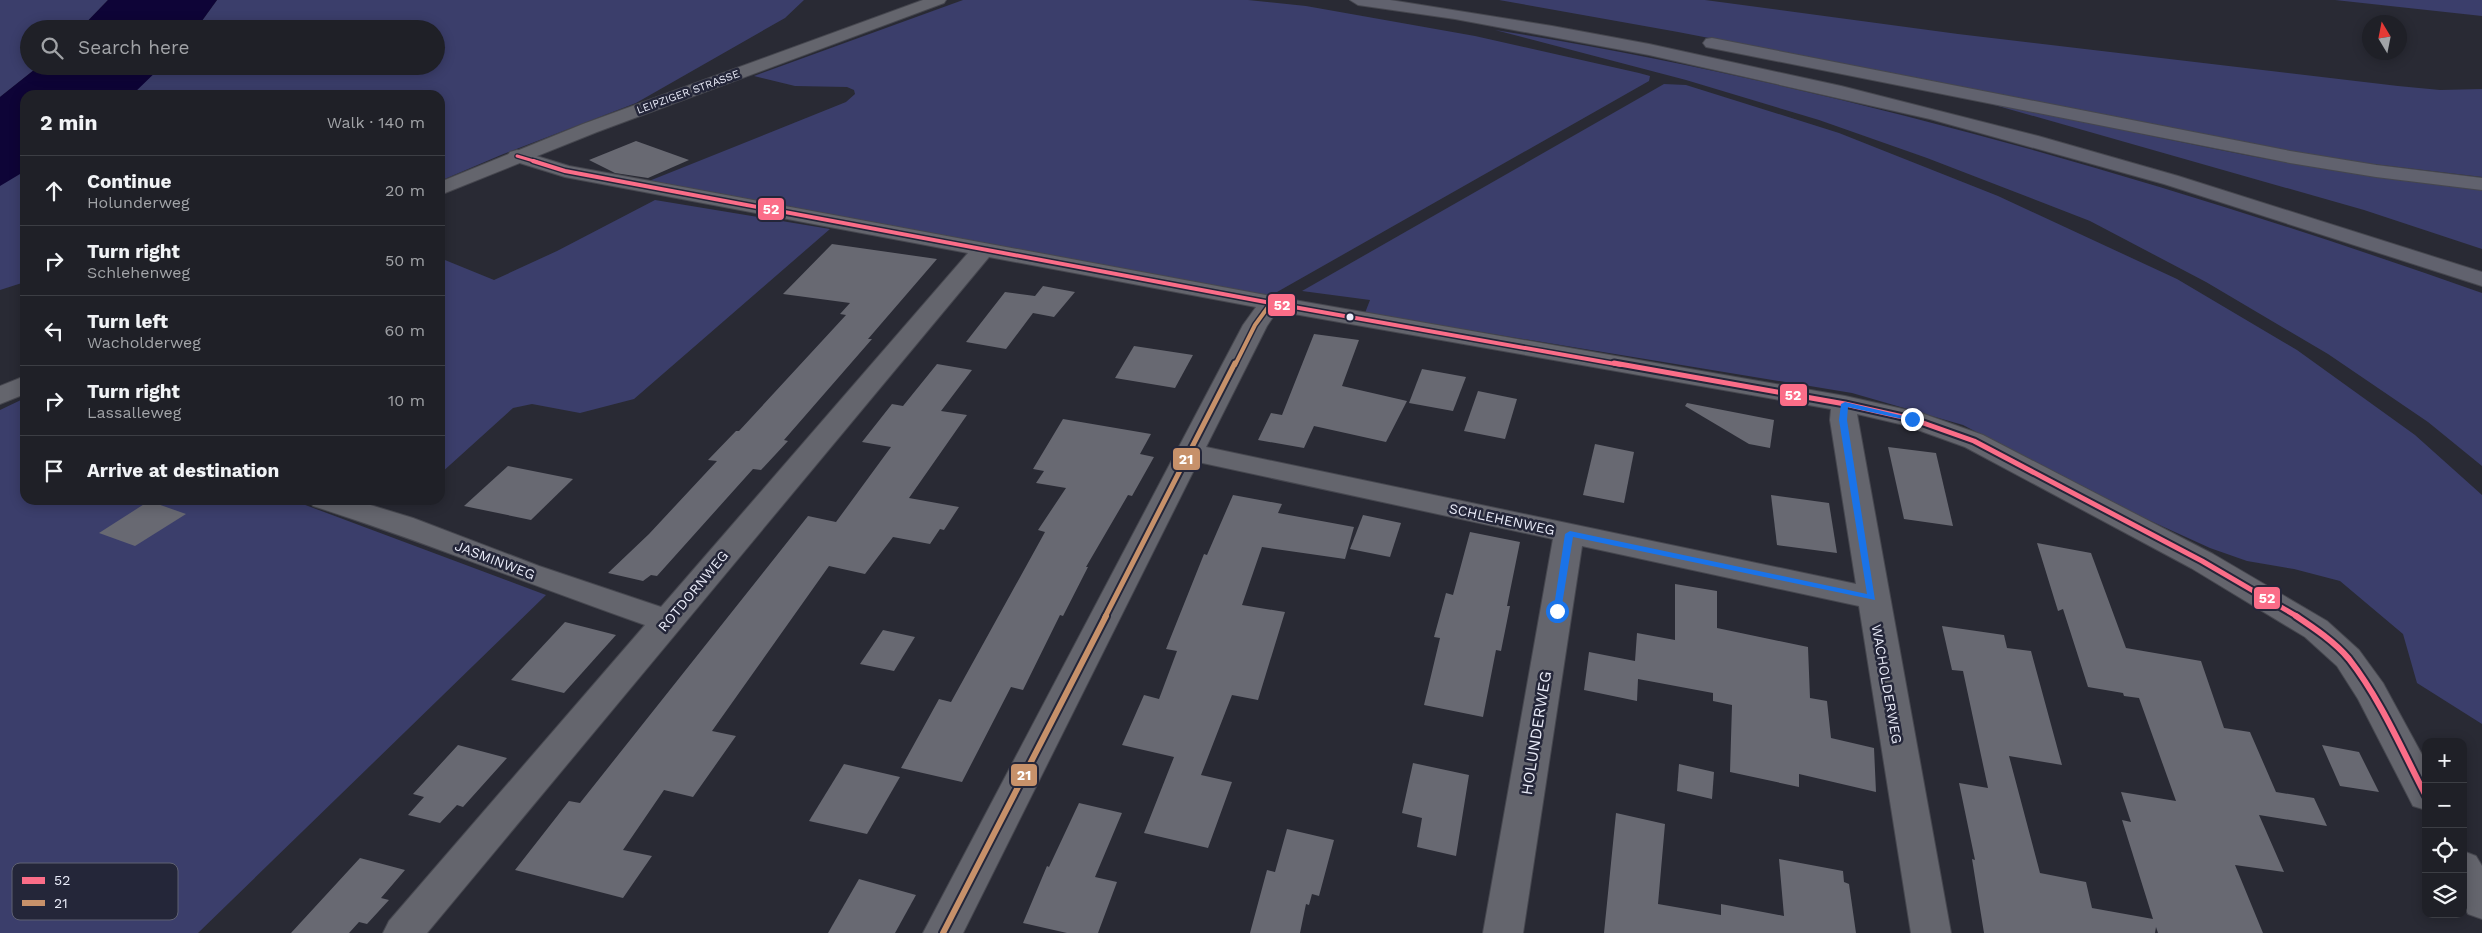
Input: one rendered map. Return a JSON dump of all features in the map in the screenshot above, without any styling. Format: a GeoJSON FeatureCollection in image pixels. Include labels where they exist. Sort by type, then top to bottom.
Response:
{"type":"FeatureCollection","features":[{"type":"Feature","properties":{"kind":"highway"},"geometry":{"type":"LineString","coordinates":[[1358,0],[1589,37],[1813,84],[1957,120],[2153,175],[2482,279]]}},
{"type":"Feature","properties":{"kind":"highway"},"geometry":{"type":"LineString","coordinates":[[1440,0],[1670,40],[1908,93],[2132,152],[2324,210],[2482,261]]}},
{"type":"Feature","properties":{"kind":"highway"},"geometry":{"type":"LineString","coordinates":[[1670,40],[1712,43],[2333,165],[2482,184]]}},
{"type":"Feature","properties":{"kind":"street","name":"LEIPZIGER STRASSE"},"geometry":{"type":"LineString","coordinates":[[445,187],[517,156],[938,0]]}},
{"type":"Feature","properties":{"kind":"street"},"geometry":{"type":"LineString","coordinates":[[517,156],[565,171],[983,250],[1271,303],[1845,404],[1912,419],[1974,441],[2202,562],[2275,603],[2316,630],[2348,658],[2371,692],[2422,788]]}},
{"type":"Feature","properties":{"kind":"street","name":"ROTDORNWEG"},"geometry":{"type":"LineString","coordinates":[[403,933],[983,250]]}},
{"type":"Feature","properties":{"kind":"street"},"geometry":{"type":"LineString","coordinates":[[943,933],[1255,324],[1271,303]]}},
{"type":"Feature","properties":{"kind":"street","name":"WACHOLDERWEG"},"geometry":{"type":"LineString","coordinates":[[1845,404],[1843,420],[1872,598],[1931,933]]}},
{"type":"Feature","properties":{"kind":"street","name":"SCHLEHENWEG"},"geometry":{"type":"LineString","coordinates":[[1190,452],[1872,598]]}},
{"type":"Feature","properties":{"kind":"street","name":"JASMINWEG"},"geometry":{"type":"LineString","coordinates":[[339,505],[403,525],[667,622]]}},
{"type":"Feature","properties":{"kind":"street","name":"HOLUNDERWEG"},"geometry":{"type":"LineString","coordinates":[[1503,933],[1570,534]]}},
{"type":"Feature","properties":{"kind":"street"},"geometry":{"type":"LineString","coordinates":[[2466,873],[2482,902]]}},
{"type":"Feature","properties":{"kind":"shaded area"},"geometry":{"type":"Polygon","coordinates":[[[0,0],[108,0],[89,20],[20,20],[20,75],[28,75],[0,97],[0,0]]]}},
{"type":"Feature","properties":{"kind":"shaded area"},"geometry":{"type":"Polygon","coordinates":[[[108,0],[217,0],[203,20],[89,20],[108,0]]]}},
{"type":"Feature","properties":{"kind":"shaded area"},"geometry":{"type":"Polygon","coordinates":[[[217,0],[804,0],[785,18],[636,103],[501,155],[445,179],[445,90],[135,90],[151,75],[445,75],[445,20],[203,20],[217,0]]]}},
{"type":"Feature","properties":{"kind":"shaded area"},"geometry":{"type":"Polygon","coordinates":[[[963,0],[1248,0],[1306,6],[1475,36],[1650,76],[1649,81],[1270,296],[649,181],[846,102],[855,94],[854,90],[847,87],[795,86],[754,76],[963,0]]]}},
{"type":"Feature","properties":{"kind":"shaded area"},"geometry":{"type":"Polygon","coordinates":[[[1499,0],[1705,0],[1958,34],[2398,86],[2440,90],[2482,89],[2482,177],[2331,159],[1678,32],[1499,0]]]}},
{"type":"Feature","properties":{"kind":"shaded area"},"geometry":{"type":"Polygon","coordinates":[[[2335,0],[2482,0],[2482,16],[2335,0]]]}},
{"type":"Feature","properties":{"kind":"shaded area"},"geometry":{"type":"Polygon","coordinates":[[[1495,30],[1621,52],[1746,78],[1871,107],[1994,139],[2118,174],[2240,212],[2482,293],[2482,466],[2428,422],[2328,354],[2206,282],[2090,221],[1927,158],[1819,120],[1686,80],[1495,30]]]}},
{"type":"Feature","properties":{"kind":"shaded area"},"geometry":{"type":"Polygon","coordinates":[[[28,75],[153,75],[137,90],[20,90],[20,174],[0,186],[0,97],[28,75]]]}},
{"type":"Feature","properties":{"kind":"shaded area"},"geometry":{"type":"Polygon","coordinates":[[[1664,84],[1686,85],[1839,133],[1998,196],[2177,279],[2297,350],[2415,435],[2482,495],[2482,724],[2417,683],[2403,634],[2340,581],[2294,569],[2247,561],[2210,548],[2120,507],[1963,425],[1852,393],[1365,313],[1370,300],[1302,291],[1664,84]]]}},
{"type":"Feature","properties":{"kind":"shaded area"},"geometry":{"type":"Polygon","coordinates":[[[1970,98],[2289,163],[2353,174],[2482,189],[2482,249],[2364,210],[1970,98]]]}},
{"type":"Feature","properties":{"kind":"shaded area"},"geometry":{"type":"Polygon","coordinates":[[[20,172],[20,284],[0,290],[0,184],[20,172]]]}},
{"type":"Feature","properties":{"kind":"shaded area"},"geometry":{"type":"Polygon","coordinates":[[[655,200],[830,229],[634,399],[580,413],[532,404],[513,408],[445,469],[445,260],[494,280],[557,251],[655,200]]]}},
{"type":"Feature","properties":{"kind":"shaded area"},"geometry":{"type":"Polygon","coordinates":[[[20,400],[20,505],[305,505],[546,595],[198,933],[0,933],[0,410],[20,400]]]}},
{"type":"Feature","properties":{"kind":"building"},"geometry":{"type":"Polygon","coordinates":[[[636,141],[689,160],[648,178],[615,173],[589,160],[636,141]]]}},
{"type":"Feature","properties":{"kind":"building"},"geometry":{"type":"Polygon","coordinates":[[[832,244],[937,259],[868,339],[872,339],[784,440],[788,441],[761,470],[753,469],[657,576],[651,575],[643,581],[608,573],[649,534],[717,461],[708,460],[736,431],[739,431],[846,315],[840,314],[850,303],[783,294],[832,244]]]}},
{"type":"Feature","properties":{"kind":"building"},"geometry":{"type":"Polygon","coordinates":[[[1043,286],[1075,292],[1054,317],[1033,313],[1006,349],[966,342],[1005,292],[1035,296],[1043,286]]]}},
{"type":"Feature","properties":{"kind":"building"},"geometry":{"type":"Polygon","coordinates":[[[1314,334],[1359,340],[1342,386],[1407,401],[1386,442],[1314,426],[1304,448],[1258,440],[1271,413],[1282,415],[1314,334]]]}},
{"type":"Feature","properties":{"kind":"building"},"geometry":{"type":"Polygon","coordinates":[[[1134,346],[1193,355],[1175,388],[1115,378],[1134,346]]]}},
{"type":"Feature","properties":{"kind":"building"},"geometry":{"type":"Polygon","coordinates":[[[937,364],[972,370],[941,411],[967,415],[909,498],[959,507],[944,530],[940,529],[930,544],[893,537],[865,574],[829,566],[712,731],[736,736],[693,797],[664,790],[623,850],[652,856],[623,898],[515,870],[569,801],[580,803],[808,516],[836,522],[891,447],[862,442],[892,404],[903,406],[937,364]]]}},
{"type":"Feature","properties":{"kind":"building"},"geometry":{"type":"Polygon","coordinates":[[[1422,369],[1466,377],[1453,411],[1409,403],[1422,369]]]}},
{"type":"Feature","properties":{"kind":"building"},"geometry":{"type":"Polygon","coordinates":[[[1478,391],[1517,399],[1505,439],[1464,431],[1478,391]]]}},
{"type":"Feature","properties":{"kind":"building"},"geometry":{"type":"Polygon","coordinates":[[[1687,403],[1774,420],[1770,448],[1749,444],[1685,406],[1687,403]]]}},
{"type":"Feature","properties":{"kind":"building"},"geometry":{"type":"Polygon","coordinates":[[[1063,419],[1151,434],[1140,454],[1154,457],[1132,496],[1128,495],[1086,567],[1088,567],[1063,616],[1060,615],[1023,690],[1011,687],[962,782],[901,768],[939,699],[951,702],[1045,532],[1038,530],[1066,488],[1036,483],[1044,471],[1033,469],[1063,419]]]}},
{"type":"Feature","properties":{"kind":"building"},"geometry":{"type":"Polygon","coordinates":[[[1595,444],[1634,452],[1624,503],[1583,495],[1595,444]]]}},
{"type":"Feature","properties":{"kind":"building"},"geometry":{"type":"Polygon","coordinates":[[[1888,447],[1936,453],[1953,526],[1904,519],[1888,447]]]}},
{"type":"Feature","properties":{"kind":"building"},"geometry":{"type":"Polygon","coordinates":[[[508,466],[573,479],[531,520],[464,506],[508,466]]]}},
{"type":"Feature","properties":{"kind":"building"},"geometry":{"type":"Polygon","coordinates":[[[1233,495],[1282,504],[1278,513],[1354,527],[1345,559],[1262,547],[1242,605],[1285,612],[1258,700],[1232,695],[1201,775],[1232,782],[1208,848],[1144,833],[1174,757],[1122,745],[1144,695],[1159,699],[1177,651],[1166,649],[1204,554],[1207,555],[1233,495]]]}},
{"type":"Feature","properties":{"kind":"building"},"geometry":{"type":"Polygon","coordinates":[[[1771,495],[1829,503],[1837,553],[1777,545],[1771,495]]]}},
{"type":"Feature","properties":{"kind":"building"},"geometry":{"type":"Polygon","coordinates":[[[143,505],[160,505],[186,514],[135,546],[99,533],[143,505]]]}},
{"type":"Feature","properties":{"kind":"building"},"geometry":{"type":"Polygon","coordinates":[[[1363,515],[1401,523],[1390,557],[1350,549],[1363,515]]]}},
{"type":"Feature","properties":{"kind":"building"},"geometry":{"type":"Polygon","coordinates":[[[1470,532],[1520,542],[1507,606],[1510,606],[1501,651],[1496,650],[1483,717],[1424,705],[1440,638],[1434,637],[1446,593],[1453,595],[1470,532]]]}},
{"type":"Feature","properties":{"kind":"building"},"geometry":{"type":"Polygon","coordinates":[[[2037,543],[2091,553],[2126,648],[2201,661],[2224,728],[2250,732],[2276,792],[2314,798],[2327,826],[2259,815],[2284,872],[2235,865],[2263,933],[2158,933],[2156,927],[2155,933],[1984,933],[1972,859],[1975,860],[1959,783],[1988,788],[1963,671],[1952,670],[1942,626],[2004,635],[2007,648],[2031,651],[2062,765],[2009,756],[2040,873],[2086,882],[2092,908],[2153,919],[2122,820],[2131,822],[2121,792],[2176,801],[2139,698],[2124,696],[2123,693],[2088,687],[2063,609],[2058,611],[2037,543]]]}},
{"type":"Feature","properties":{"kind":"building"},"geometry":{"type":"Polygon","coordinates":[[[1675,584],[1717,591],[1717,628],[1808,647],[1810,698],[1827,701],[1831,738],[1874,748],[1876,792],[1799,774],[1799,787],[1730,772],[1732,705],[1713,701],[1713,693],[1638,679],[1637,701],[1584,690],[1589,652],[1635,661],[1637,633],[1675,640],[1675,584]]]}},
{"type":"Feature","properties":{"kind":"building"},"geometry":{"type":"Polygon","coordinates":[[[565,622],[616,635],[564,693],[511,680],[565,622]]]}},
{"type":"Feature","properties":{"kind":"building"},"geometry":{"type":"Polygon","coordinates":[[[883,630],[915,637],[894,671],[860,664],[883,630]]]}},
{"type":"Feature","properties":{"kind":"building"},"geometry":{"type":"Polygon","coordinates":[[[458,745],[507,758],[463,807],[457,805],[440,823],[408,815],[424,797],[413,794],[458,745]]]}},
{"type":"Feature","properties":{"kind":"building"},"geometry":{"type":"Polygon","coordinates":[[[2322,745],[2359,752],[2379,792],[2340,786],[2322,745]]]}},
{"type":"Feature","properties":{"kind":"building"},"geometry":{"type":"Polygon","coordinates":[[[1413,763],[1469,775],[1456,856],[1417,847],[1422,818],[1402,813],[1413,763]]]}},
{"type":"Feature","properties":{"kind":"building"},"geometry":{"type":"Polygon","coordinates":[[[844,764],[900,777],[867,834],[809,821],[844,764]]]}},
{"type":"Feature","properties":{"kind":"building"},"geometry":{"type":"Polygon","coordinates":[[[1679,764],[1714,772],[1712,799],[1677,791],[1679,764]]]}},
{"type":"Feature","properties":{"kind":"building"},"geometry":{"type":"Polygon","coordinates":[[[1079,803],[1122,813],[1095,877],[1117,882],[1098,933],[1067,933],[1023,923],[1047,866],[1049,867],[1079,803]]]}},
{"type":"Feature","properties":{"kind":"building"},"geometry":{"type":"Polygon","coordinates":[[[1616,813],[1665,824],[1658,904],[1721,915],[1721,904],[1784,916],[1779,859],[1843,871],[1844,882],[1849,884],[1856,933],[1604,933],[1616,813]]]}},
{"type":"Feature","properties":{"kind":"building"},"geometry":{"type":"Polygon","coordinates":[[[1287,829],[1334,840],[1319,896],[1312,894],[1309,905],[1306,904],[1300,933],[1250,933],[1267,870],[1275,872],[1287,829]]]}},
{"type":"Feature","properties":{"kind":"building"},"geometry":{"type":"Polygon","coordinates":[[[360,858],[405,870],[381,898],[389,900],[367,924],[359,922],[349,933],[291,933],[360,858]]]}},
{"type":"Feature","properties":{"kind":"building"},"geometry":{"type":"Polygon","coordinates":[[[859,879],[916,895],[895,933],[828,933],[859,879]]]}},
{"type":"Feature","properties":{"kind":"transit line","name":"52"},"geometry":{"type":"LineString","coordinates":[[517,156],[565,171],[1271,303],[1845,404],[1912,419],[1974,441],[2202,561],[2316,629],[2348,658],[2371,692],[2422,788]]}},
{"type":"Feature","properties":{"kind":"transit line","name":"21"},"geometry":{"type":"LineString","coordinates":[[943,933],[1255,325],[1271,303]]}},
{"type":"Feature","properties":{"kind":"route"},"geometry":{"type":"LineString","coordinates":[[1557,611],[1570,534],[1872,598],[1843,420],[1845,404],[1912,419]]}}]}
